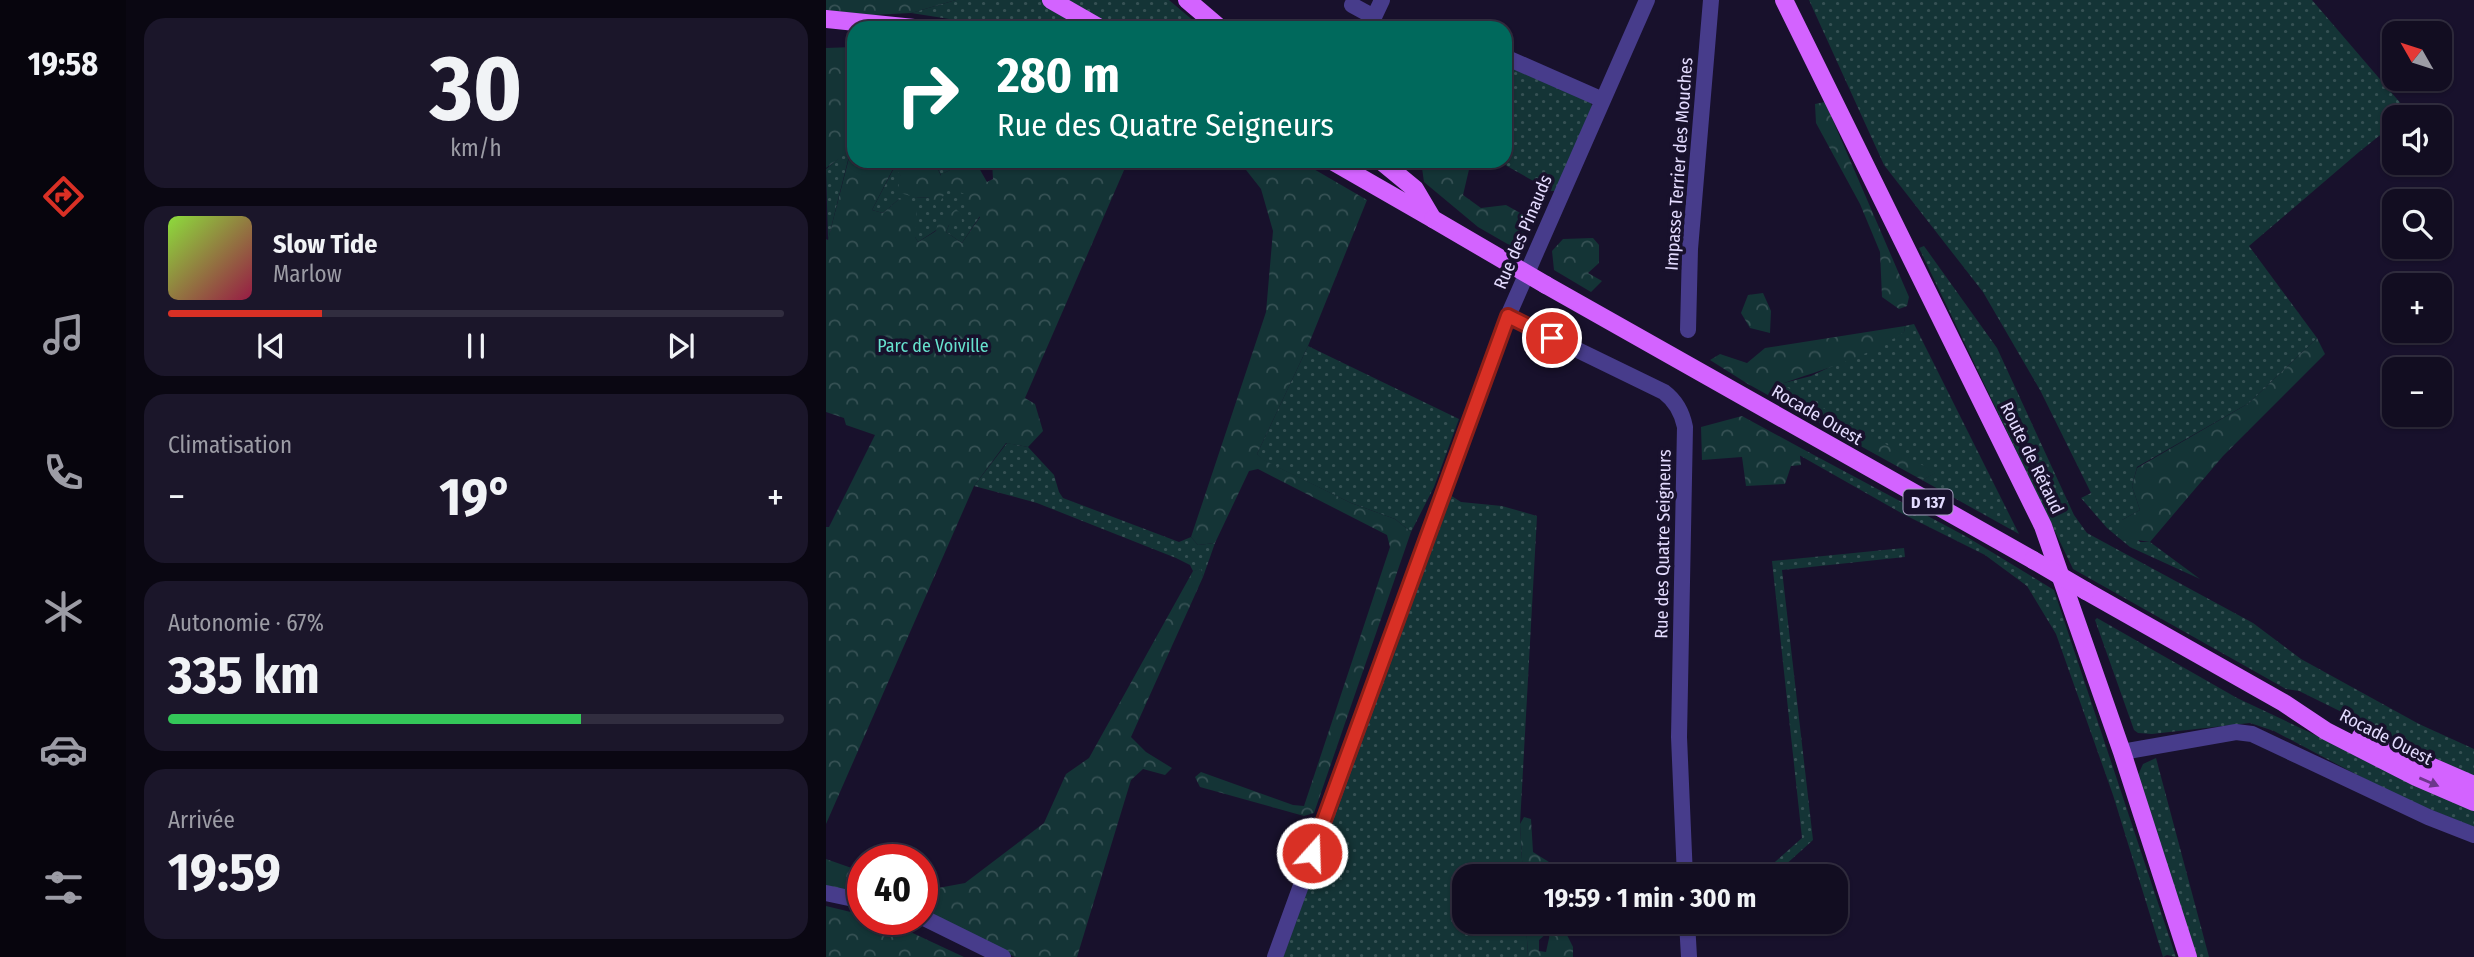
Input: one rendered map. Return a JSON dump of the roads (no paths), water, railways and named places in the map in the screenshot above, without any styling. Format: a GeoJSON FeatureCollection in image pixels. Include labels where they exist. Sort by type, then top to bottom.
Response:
{"type":"FeatureCollection","features":[{"type":"Feature","properties":{"kind":"main road"},"geometry":{"type":"LineString","coordinates":[[1051,0],[1088,21]]}},
{"type":"Feature","properties":{"kind":"main road"},"geometry":{"type":"LineString","coordinates":[[1187,0],[1212,21]]}},
{"type":"Feature","properties":{"kind":"main road","name":"Route de Rétaud"},"geometry":{"type":"LineString","coordinates":[[1784,0],[2043,526],[2122,752],[2188,957]]}},
{"type":"Feature","properties":{"kind":"main road"},"geometry":{"type":"LineString","coordinates":[[826,19],[847,21]]}},
{"type":"Feature","properties":{"kind":"main road"},"geometry":{"type":"LineString","coordinates":[[1337,168],[1358,176]]}},
{"type":"Feature","properties":{"kind":"main road","name":"Rocade Ouest"},"geometry":{"type":"LineString","coordinates":[[1344,168],[2284,703],[2338,737],[2474,802]]}},
{"type":"Feature","properties":{"kind":"main road"},"geometry":{"type":"LineString","coordinates":[[1390,168],[1415,189],[1433,219]]}},
{"type":"Feature","properties":{"kind":"main road","name":"Rocade Ouest"},"geometry":{"type":"LineString","coordinates":[[2284,703],[2474,785]]}},
{"type":"Feature","properties":{"kind":"street"},"geometry":{"type":"LineString","coordinates":[[1352,5],[1374,17],[1382,0]]}},
{"type":"Feature","properties":{"kind":"street","name":"Rue des Pinauds"},"geometry":{"type":"LineString","coordinates":[[1275,957],[1508,316],[1647,0]]}},
{"type":"Feature","properties":{"kind":"street","name":"Impasse Terrier des Mouches"},"geometry":{"type":"LineString","coordinates":[[1688,330],[1690,249],[1711,0]]}},
{"type":"Feature","properties":{"kind":"street"},"geometry":{"type":"LineString","coordinates":[[1512,60],[1603,100]]}},
{"type":"Feature","properties":{"kind":"street","name":"Rue des Quatre Seigneurs"},"geometry":{"type":"LineString","coordinates":[[1508,316],[1664,392],[1675,402],[1683,416],[1685,427],[1679,737],[1684,864]]}},
{"type":"Feature","properties":{"kind":"street"},"geometry":{"type":"LineString","coordinates":[[2122,752],[2236,732],[2252,734],[2428,817],[2474,835]]}},
{"type":"Feature","properties":{"kind":"street"},"geometry":{"type":"LineString","coordinates":[[826,892],[847,897]]}},
{"type":"Feature","properties":{"kind":"street"},"geometry":{"type":"LineString","coordinates":[[938,925],[1003,957]]}},
{"type":"Feature","properties":{"kind":"street"},"geometry":{"type":"LineString","coordinates":[[1688,934],[1689,957]]}},
{"type":"Feature","properties":{"kind":"park label","name":"Parc de Voiville"},"geometry":{"type":"Point","coordinates":[933,346]}}]}
